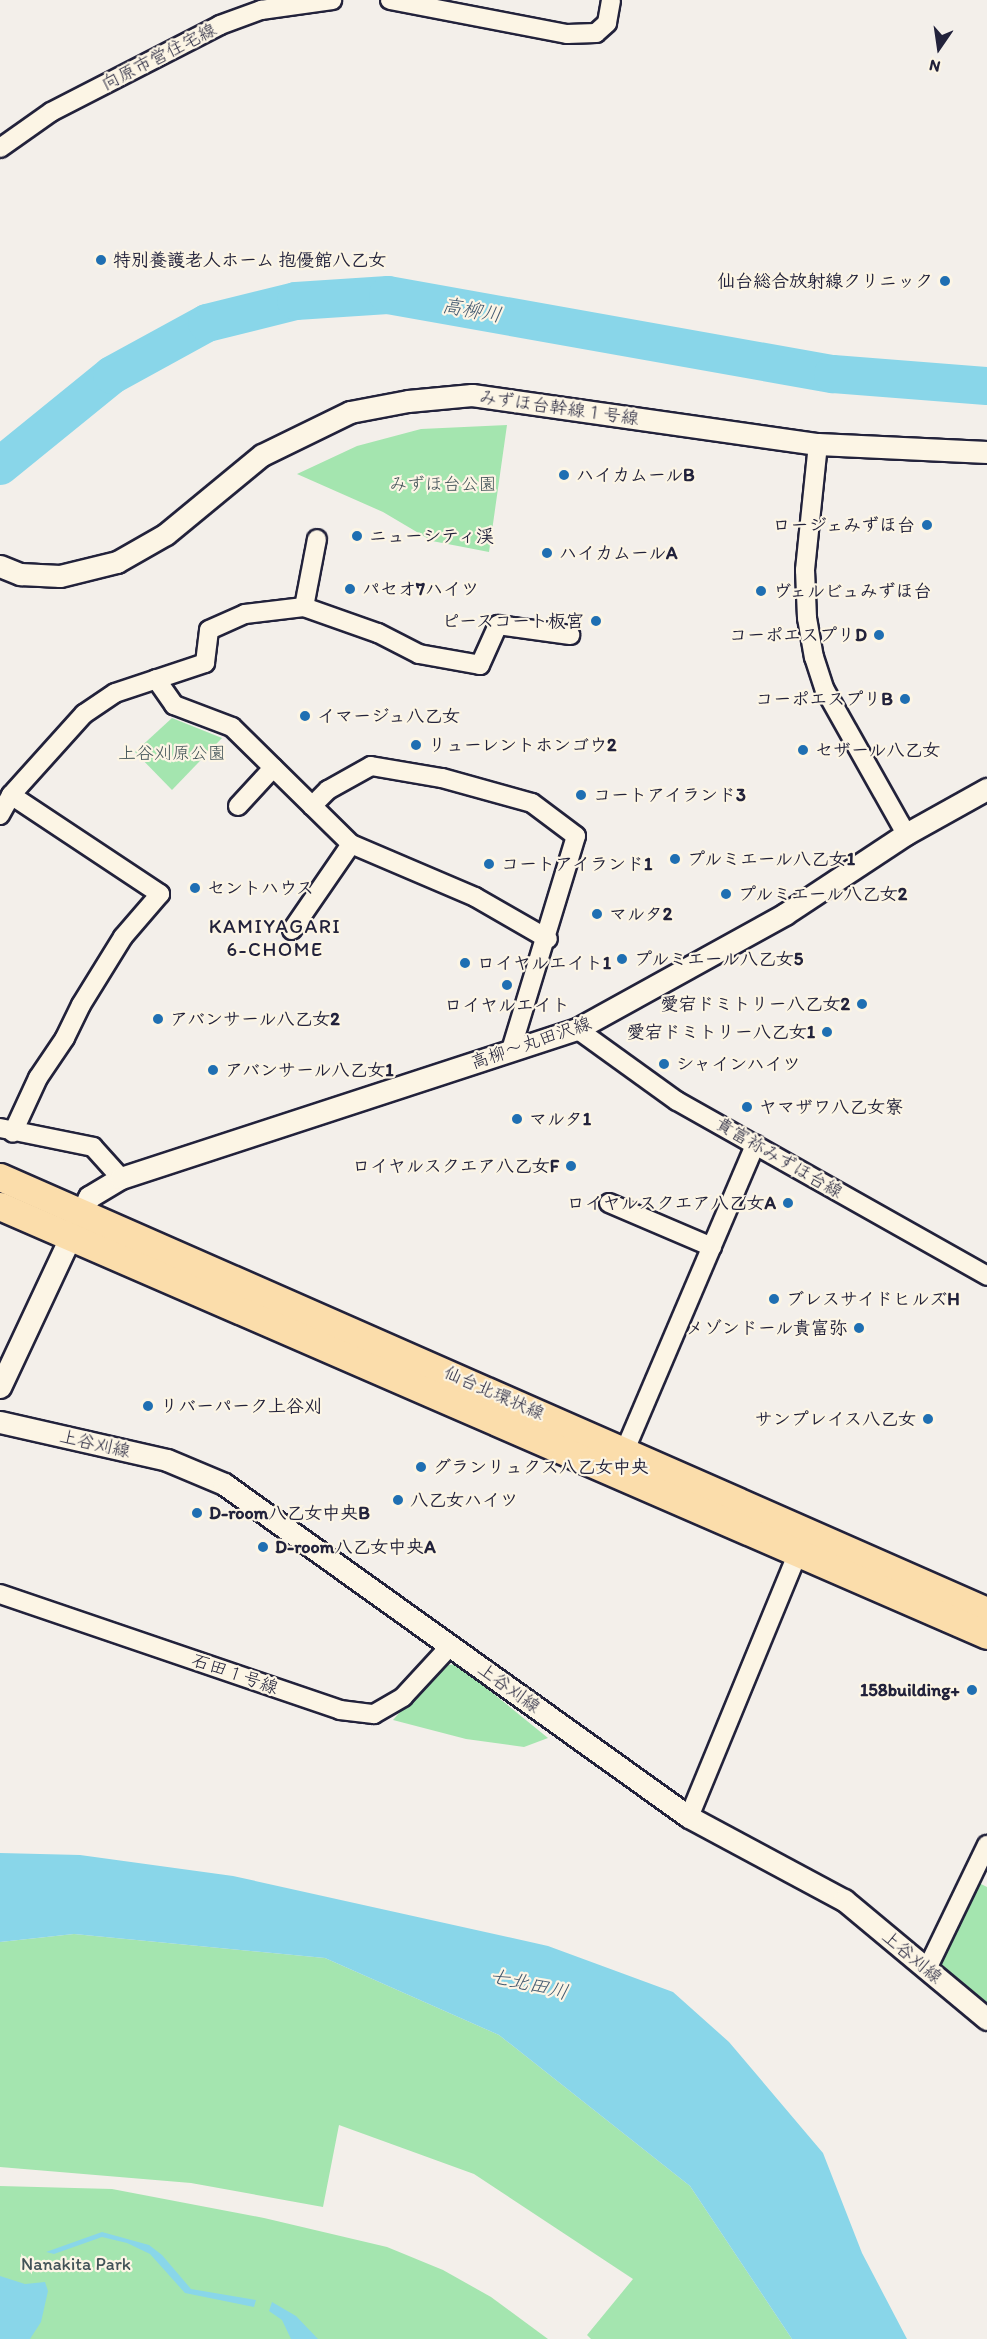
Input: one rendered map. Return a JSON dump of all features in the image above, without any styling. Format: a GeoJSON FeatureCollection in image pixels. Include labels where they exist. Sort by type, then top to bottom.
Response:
{"type":"FeatureCollection","features":[{"type":"Feature","properties":{"kind":"main road","name":"仙台北環状線"},"geometry":{"type":"LineString","coordinates":[[0,1177],[74,1225],[798,1553],[987,1635]]}},
{"type":"Feature","properties":{"kind":"main road","name":"仙台北環状線"},"geometry":{"type":"LineString","coordinates":[[0,1206],[74,1225],[625,1450],[987,1611]]}},
{"type":"Feature","properties":{"kind":"street","name":"向原市営住宅線"},"geometry":{"type":"LineString","coordinates":[[0,148],[51,112],[220,26],[261,10],[332,0]]}},
{"type":"Feature","properties":{"kind":"street"},"geometry":{"type":"LineString","coordinates":[[390,0],[417,2],[567,34],[596,33],[607,23],[611,0]]}},
{"type":"Feature","properties":{"kind":"street","name":"みずほ台幹線１号線"},"geometry":{"type":"LineString","coordinates":[[0,566],[20,574],[60,576],[117,562],[166,534],[262,455],[350,412],[408,401],[472,395],[818,444],[987,452]]}},
{"type":"Feature","properties":{"kind":"street"},"geometry":{"type":"LineString","coordinates":[[818,444],[805,570],[807,618],[814,657],[843,725],[906,834]]}},
{"type":"Feature","properties":{"kind":"street"},"geometry":{"type":"LineString","coordinates":[[304,607],[317,539]]}},
{"type":"Feature","properties":{"kind":"street"},"geometry":{"type":"LineString","coordinates":[[0,815],[11,795],[84,714],[115,693],[205,663],[210,630],[245,614],[304,607],[378,633],[419,654],[480,665],[498,625],[570,635]]}},
{"type":"Feature","properties":{"kind":"street"},"geometry":{"type":"LineString","coordinates":[[156,680],[174,705],[232,727],[351,844],[475,897],[548,939]]}},
{"type":"Feature","properties":{"kind":"street"},"geometry":{"type":"LineString","coordinates":[[312,806],[328,790],[372,766],[442,778],[532,803],[576,836],[548,939],[512,1050]]}},
{"type":"Feature","properties":{"kind":"street"},"geometry":{"type":"LineString","coordinates":[[238,806],[273,768]]}},
{"type":"Feature","properties":{"kind":"street","name":"高柳～丸田沢線"},"geometry":{"type":"LineString","coordinates":[[74,1225],[89,1197],[121,1178],[578,1029],[785,914],[906,834],[987,789]]}},
{"type":"Feature","properties":{"kind":"street"},"geometry":{"type":"LineString","coordinates":[[11,795],[160,894],[123,938],[81,1005],[65,1038],[7,1130],[93,1147],[121,1178]]}},
{"type":"Feature","properties":{"kind":"street"},"geometry":{"type":"LineString","coordinates":[[292,930],[351,844]]}},
{"type":"Feature","properties":{"kind":"street","name":"貴富祢みずほ台線"},"geometry":{"type":"LineString","coordinates":[[578,1029],[677,1101],[987,1276]]}},
{"type":"Feature","properties":{"kind":"street"},"geometry":{"type":"LineString","coordinates":[[625,1450],[755,1145]]}},
{"type":"Feature","properties":{"kind":"street"},"geometry":{"type":"LineString","coordinates":[[609,1203],[712,1247]]}},
{"type":"Feature","properties":{"kind":"street"},"geometry":{"type":"LineString","coordinates":[[0,1387],[65,1254],[74,1225]]}},
{"type":"Feature","properties":{"kind":"street","name":"上谷刈線"},"geometry":{"type":"LineString","coordinates":[[0,1422],[166,1460],[224,1484],[689,1817],[844,1900],[987,2019]]}},
{"type":"Feature","properties":{"kind":"street"},"geometry":{"type":"LineString","coordinates":[[689,1817],[798,1553]]}},
{"type":"Feature","properties":{"kind":"street","name":"石田１号線"},"geometry":{"type":"LineString","coordinates":[[0,1594],[340,1710],[374,1714],[403,1697],[450,1646]]}},
{"type":"Feature","properties":{"kind":"street"},"geometry":{"type":"LineString","coordinates":[[927,1969],[987,1845]]}},
{"type":"Feature","properties":{"kind":"green space","name":"みずほ台公園"},"geometry":{"type":"Polygon","coordinates":[[[507,425],[489,552],[432,541],[383,512],[297,474],[357,446],[421,429],[507,425]]]}},
{"type":"Feature","properties":{"kind":"green space","name":"上谷刈原公園"},"geometry":{"type":"Polygon","coordinates":[[[172,718],[222,738],[172,790],[135,752],[172,718]]]}},
{"type":"Feature","properties":{"kind":"green space"},"geometry":{"type":"Polygon","coordinates":[[[457,1664],[548,1738],[524,1747],[466,1739],[393,1720],[440,1666],[457,1664]]]}},
{"type":"Feature","properties":{"kind":"green space"},"geometry":{"type":"Polygon","coordinates":[[[979,1883],[987,1887],[987,2014],[927,1969],[979,1883]]]}},
{"type":"Feature","properties":{"kind":"green space"},"geometry":{"type":"Polygon","coordinates":[[[74,1934],[325,1958],[499,2035],[690,2186],[792,2339],[591,2339],[587,2335],[633,2279],[474,2174],[339,2125],[323,2207],[191,2183],[0,2167],[0,1942],[74,1934]]]}},
{"type":"Feature","properties":{"kind":"green space","name":"Nanakita Park"},"geometry":{"type":"Polygon","coordinates":[[[0,2186],[112,2189],[264,2218],[387,2247],[443,2270],[491,2297],[548,2339],[0,2339],[0,2186]]]}},
{"type":"Feature","properties":{"kind":"water","name":"七北田川"},"geometry":{"type":"Polygon","coordinates":[[[0,1853],[80,1855],[233,1876],[548,1946],[673,1992],[729,2042],[823,2153],[862,2253],[907,2339],[792,2339],[690,2186],[499,2035],[325,1958],[74,1934],[0,1942],[0,1853]]]}},
{"type":"Feature","properties":{"kind":"water"},"geometry":{"type":"Polygon","coordinates":[[[102,2232],[149,2245],[162,2255],[191,2289],[256,2300],[254,2307],[185,2293],[150,2254],[127,2243],[102,2237],[54,2254],[46,2252],[102,2232]]]}},
{"type":"Feature","properties":{"kind":"water"},"geometry":{"type":"Polygon","coordinates":[[[0,2276],[25,2284],[45,2282],[48,2291],[41,2322],[30,2339],[0,2339],[0,2276]]]}},
{"type":"Feature","properties":{"kind":"water"},"geometry":{"type":"Polygon","coordinates":[[[272,2302],[296,2316],[318,2339],[291,2339],[282,2320],[269,2311],[272,2302]]]}},
{"type":"Feature","properties":{"kind":"waterway","name":"高柳川"},"geometry":{"type":"LineString","coordinates":[[0,466],[112,375],[207,323],[296,301],[388,295],[833,374],[987,386]]}},
{"type":"Feature","properties":{"kind":"place","name":"特別養護老人ホーム 抱優館八乙女"},"geometry":{"type":"Point","coordinates":[101,260]}},
{"type":"Feature","properties":{"kind":"place","name":"仙台総合放射線クリニック"},"geometry":{"type":"Point","coordinates":[945,281]}},
{"type":"Feature","properties":{"kind":"place","name":"ハイカムールB"},"geometry":{"type":"Point","coordinates":[564,475]}},
{"type":"Feature","properties":{"kind":"place","name":"ロージェみずほ台"},"geometry":{"type":"Point","coordinates":[927,525]}},
{"type":"Feature","properties":{"kind":"place","name":"ニューシティ渓"},"geometry":{"type":"Point","coordinates":[357,536]}},
{"type":"Feature","properties":{"kind":"place","name":"ハイカムールA"},"geometry":{"type":"Point","coordinates":[547,553]}},
{"type":"Feature","properties":{"kind":"place","name":"パセオ7ハイツ"},"geometry":{"type":"Point","coordinates":[350,589]}},
{"type":"Feature","properties":{"kind":"place","name":"ヴェルビュみずほ台"},"geometry":{"type":"Point","coordinates":[761,591]}},
{"type":"Feature","properties":{"kind":"place","name":"ピースコート板宮"},"geometry":{"type":"Point","coordinates":[596,621]}},
{"type":"Feature","properties":{"kind":"place","name":"コーポエスプリD"},"geometry":{"type":"Point","coordinates":[879,635]}},
{"type":"Feature","properties":{"kind":"place","name":"コーポエスプリB"},"geometry":{"type":"Point","coordinates":[905,699]}},
{"type":"Feature","properties":{"kind":"place","name":"イマージュ八乙女"},"geometry":{"type":"Point","coordinates":[305,716]}},
{"type":"Feature","properties":{"kind":"place","name":"リューレントホンゴウ2"},"geometry":{"type":"Point","coordinates":[416,745]}},
{"type":"Feature","properties":{"kind":"place","name":"セザール八乙女"},"geometry":{"type":"Point","coordinates":[803,750]}},
{"type":"Feature","properties":{"kind":"place","name":"コートアイランド3"},"geometry":{"type":"Point","coordinates":[581,795]}},
{"type":"Feature","properties":{"kind":"place","name":"プルミエール八乙女1"},"geometry":{"type":"Point","coordinates":[675,859]}},
{"type":"Feature","properties":{"kind":"place","name":"コートアイランド1"},"geometry":{"type":"Point","coordinates":[489,864]}},
{"type":"Feature","properties":{"kind":"place","name":"セントハウス"},"geometry":{"type":"Point","coordinates":[195,888]}},
{"type":"Feature","properties":{"kind":"place","name":"プルミエール八乙女2"},"geometry":{"type":"Point","coordinates":[726,894]}},
{"type":"Feature","properties":{"kind":"place","name":"マルタ2"},"geometry":{"type":"Point","coordinates":[597,914]}},
{"type":"Feature","properties":{"kind":"place","name":"プルミエール八乙女5"},"geometry":{"type":"Point","coordinates":[622,959]}},
{"type":"Feature","properties":{"kind":"place","name":"ロイヤルエイト1"},"geometry":{"type":"Point","coordinates":[465,963]}},
{"type":"Feature","properties":{"kind":"place","name":"ロイヤルエイト"},"geometry":{"type":"Point","coordinates":[507,985]}},
{"type":"Feature","properties":{"kind":"place","name":"愛宕ドミトリー八乙女2"},"geometry":{"type":"Point","coordinates":[862,1004]}},
{"type":"Feature","properties":{"kind":"place","name":"アバンサール八乙女2"},"geometry":{"type":"Point","coordinates":[158,1019]}},
{"type":"Feature","properties":{"kind":"place","name":"愛宕ドミトリー八乙女1"},"geometry":{"type":"Point","coordinates":[827,1032]}},
{"type":"Feature","properties":{"kind":"place","name":"シャインハイツ"},"geometry":{"type":"Point","coordinates":[664,1064]}},
{"type":"Feature","properties":{"kind":"place","name":"アバンサール八乙女1"},"geometry":{"type":"Point","coordinates":[213,1070]}},
{"type":"Feature","properties":{"kind":"place","name":"ヤマザワ八乙女寮"},"geometry":{"type":"Point","coordinates":[747,1107]}},
{"type":"Feature","properties":{"kind":"place","name":"マルタ1"},"geometry":{"type":"Point","coordinates":[517,1119]}},
{"type":"Feature","properties":{"kind":"place","name":"ロイヤルスクエア八乙女F"},"geometry":{"type":"Point","coordinates":[571,1166]}},
{"type":"Feature","properties":{"kind":"place","name":"ロイヤルスクエア八乙女A"},"geometry":{"type":"Point","coordinates":[788,1203]}},
{"type":"Feature","properties":{"kind":"place","name":"ブレスサイドヒルズH"},"geometry":{"type":"Point","coordinates":[774,1299]}},
{"type":"Feature","properties":{"kind":"place","name":"メゾンドール貴富弥"},"geometry":{"type":"Point","coordinates":[859,1328]}},
{"type":"Feature","properties":{"kind":"place","name":"リバーパーク上谷刈"},"geometry":{"type":"Point","coordinates":[148,1406]}},
{"type":"Feature","properties":{"kind":"place","name":"サンプレイス八乙女"},"geometry":{"type":"Point","coordinates":[928,1419]}},
{"type":"Feature","properties":{"kind":"place","name":"グランリュクス八乙女中央"},"geometry":{"type":"Point","coordinates":[421,1467]}},
{"type":"Feature","properties":{"kind":"place","name":"八乙女ハイツ"},"geometry":{"type":"Point","coordinates":[398,1500]}},
{"type":"Feature","properties":{"kind":"place","name":"D-room八乙女中央B"},"geometry":{"type":"Point","coordinates":[197,1513]}},
{"type":"Feature","properties":{"kind":"place","name":"D-room八乙女中央A"},"geometry":{"type":"Point","coordinates":[263,1547]}},
{"type":"Feature","properties":{"kind":"place","name":"158building+"},"geometry":{"type":"Point","coordinates":[972,1690]}},
{"type":"Feature","properties":{"kind":"district","name":"KAMIYAGARI 6-CHOME"},"geometry":{"type":"Point","coordinates":[275,938]}}]}
